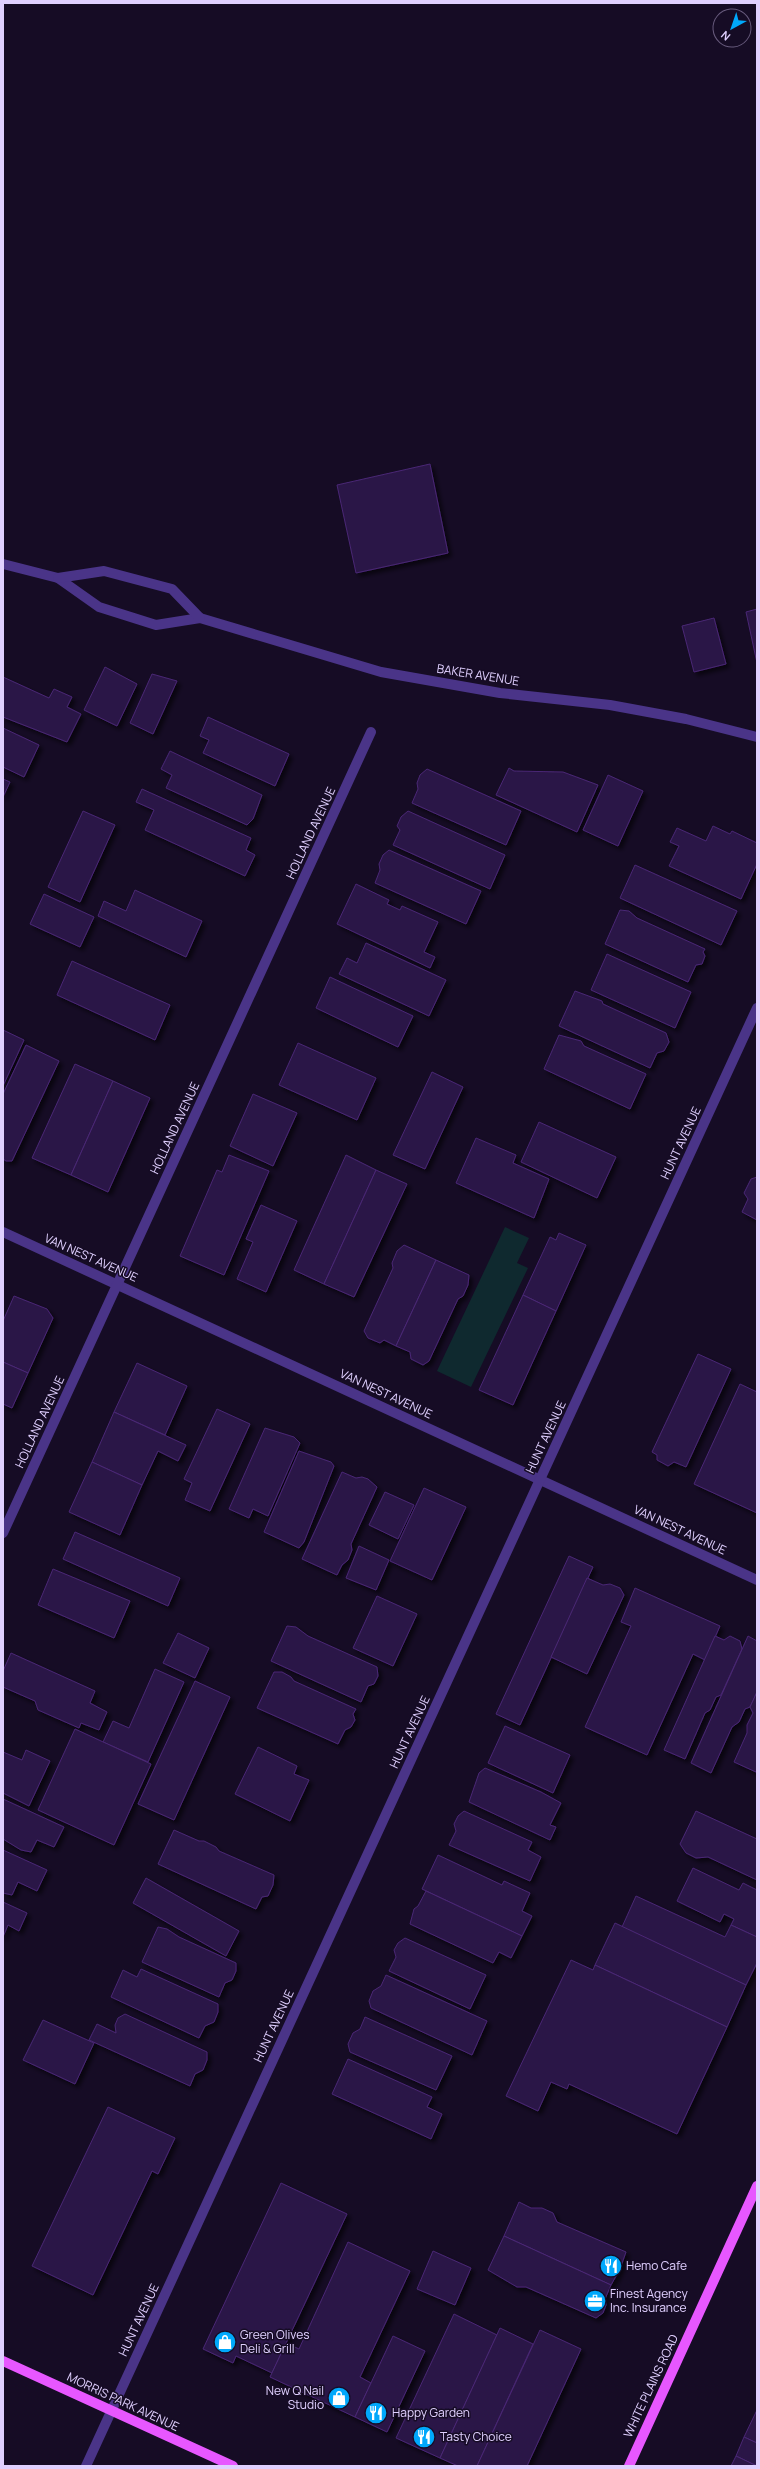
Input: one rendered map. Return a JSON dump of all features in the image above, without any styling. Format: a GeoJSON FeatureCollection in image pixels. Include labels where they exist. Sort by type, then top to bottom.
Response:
{"type":"FeatureCollection","features":[{"type":"Feature","properties":{"kind":"main road","name":"WHITE PLAINS ROAD"},"geometry":{"type":"LineString","coordinates":[[629,2466],[757,2186]]}},
{"type":"Feature","properties":{"kind":"main road","name":"MORRIS PARK AVENUE"},"geometry":{"type":"LineString","coordinates":[[3,2361],[233,2466]]}},
{"type":"Feature","properties":{"kind":"street","name":"BAKER AVENUE"},"geometry":{"type":"LineString","coordinates":[[3,564],[58,578],[99,607],[156,625],[200,618],[381,672],[500,693],[610,705],[686,719],[757,737]]}},
{"type":"Feature","properties":{"kind":"street","name":"BAKER AVENUE"},"geometry":{"type":"LineString","coordinates":[[58,578],[104,571],[172,589],[200,618]]}},
{"type":"Feature","properties":{"kind":"street","name":"HOLLAND AVENUE"},"geometry":{"type":"LineString","coordinates":[[3,1533],[371,732]]}},
{"type":"Feature","properties":{"kind":"street","name":"HUNT AVENUE"},"geometry":{"type":"LineString","coordinates":[[86,2466],[757,1008]]}},
{"type":"Feature","properties":{"kind":"street","name":"VAN NEST AVENUE"},"geometry":{"type":"LineString","coordinates":[[3,1232],[757,1580]]}},
{"type":"Feature","properties":{"kind":"green space"},"geometry":{"type":"Polygon","coordinates":[[[505,1227],[529,1238],[517,1263],[528,1268],[471,1387],[437,1371],[505,1227]]]}},
{"type":"Feature","properties":{"kind":"building"},"geometry":{"type":"Polygon","coordinates":[[[430,464],[448,553],[356,573],[337,485],[430,464]]]}},
{"type":"Feature","properties":{"kind":"building"},"geometry":{"type":"Polygon","coordinates":[[[757,609],[757,663],[746,612],[757,609]]]}},
{"type":"Feature","properties":{"kind":"building"},"geometry":{"type":"Polygon","coordinates":[[[714,618],[726,664],[694,672],[682,626],[714,618]]]}},
{"type":"Feature","properties":{"kind":"building"},"geometry":{"type":"Polygon","coordinates":[[[105,667],[137,684],[117,726],[84,710],[105,667]]]}},
{"type":"Feature","properties":{"kind":"building"},"geometry":{"type":"Polygon","coordinates":[[[152,674],[177,681],[153,734],[130,723],[152,674]]]}},
{"type":"Feature","properties":{"kind":"building"},"geometry":{"type":"Polygon","coordinates":[[[3,677],[49,698],[54,689],[72,697],[67,707],[81,714],[67,742],[3,717],[3,677]]]}},
{"type":"Feature","properties":{"kind":"building"},"geometry":{"type":"Polygon","coordinates":[[[208,717],[289,754],[275,786],[203,753],[209,740],[200,736],[208,717]]]}},
{"type":"Feature","properties":{"kind":"building"},"geometry":{"type":"Polygon","coordinates":[[[3,728],[39,745],[24,777],[3,767],[3,728]]]}},
{"type":"Feature","properties":{"kind":"building"},"geometry":{"type":"Polygon","coordinates":[[[170,751],[262,795],[253,819],[247,825],[166,788],[172,775],[161,769],[170,751]]]}},
{"type":"Feature","properties":{"kind":"building"},"geometry":{"type":"Polygon","coordinates":[[[509,768],[514,771],[563,772],[598,785],[577,832],[496,795],[509,768]]]}},
{"type":"Feature","properties":{"kind":"building"},"geometry":{"type":"Polygon","coordinates":[[[427,769],[521,811],[506,845],[412,803],[418,789],[417,783],[420,775],[427,769]]]}},
{"type":"Feature","properties":{"kind":"building"},"geometry":{"type":"Polygon","coordinates":[[[608,775],[643,791],[618,846],[583,830],[608,775]]]}},
{"type":"Feature","properties":{"kind":"building"},"geometry":{"type":"Polygon","coordinates":[[[3,779],[10,782],[3,797],[3,779]]]}},
{"type":"Feature","properties":{"kind":"building"},"geometry":{"type":"Polygon","coordinates":[[[142,789],[251,838],[246,850],[255,855],[245,876],[145,830],[154,810],[136,802],[142,789]]]}},
{"type":"Feature","properties":{"kind":"building"},"geometry":{"type":"Polygon","coordinates":[[[83,811],[115,825],[80,902],[48,887],[83,811]]]}},
{"type":"Feature","properties":{"kind":"building"},"geometry":{"type":"Polygon","coordinates":[[[408,811],[505,855],[490,889],[393,845],[400,830],[397,826],[401,817],[408,811]]]}},
{"type":"Feature","properties":{"kind":"building"},"geometry":{"type":"Polygon","coordinates":[[[713,826],[730,834],[732,831],[757,843],[757,864],[741,899],[669,866],[679,846],[670,842],[677,828],[706,841],[713,826]]]}},
{"type":"Feature","properties":{"kind":"building"},"geometry":{"type":"Polygon","coordinates":[[[389,850],[481,891],[466,924],[375,883],[380,870],[379,864],[383,855],[389,850]]]}},
{"type":"Feature","properties":{"kind":"building"},"geometry":{"type":"Polygon","coordinates":[[[635,865],[737,911],[721,945],[620,898],[635,865]]]}},
{"type":"Feature","properties":{"kind":"building"},"geometry":{"type":"Polygon","coordinates":[[[356,884],[389,900],[387,904],[400,910],[402,906],[438,922],[424,952],[435,957],[430,968],[337,924],[356,884]]]}},
{"type":"Feature","properties":{"kind":"building"},"geometry":{"type":"Polygon","coordinates":[[[135,890],[202,921],[186,957],[98,916],[104,901],[126,911],[135,890]]]}},
{"type":"Feature","properties":{"kind":"building"},"geometry":{"type":"Polygon","coordinates":[[[44,894],[94,917],[80,947],[30,924],[44,894]]]}},
{"type":"Feature","properties":{"kind":"building"},"geometry":{"type":"Polygon","coordinates":[[[620,910],[629,911],[637,918],[705,949],[703,952],[705,956],[702,964],[696,965],[688,982],[605,944],[620,910]]]}},
{"type":"Feature","properties":{"kind":"building"},"geometry":{"type":"Polygon","coordinates":[[[366,943],[446,980],[429,1016],[339,974],[347,958],[357,963],[366,943]]]}},
{"type":"Feature","properties":{"kind":"building"},"geometry":{"type":"Polygon","coordinates":[[[607,954],[691,992],[675,1028],[591,990],[607,954]]]}},
{"type":"Feature","properties":{"kind":"building"},"geometry":{"type":"Polygon","coordinates":[[[72,961],[170,1005],[155,1040],[57,995],[72,961]]]}},
{"type":"Feature","properties":{"kind":"building"},"geometry":{"type":"Polygon","coordinates":[[[330,977],[413,1016],[398,1047],[316,1008],[330,977]]]}},
{"type":"Feature","properties":{"kind":"building"},"geometry":{"type":"Polygon","coordinates":[[[575,991],[602,1001],[603,1004],[666,1033],[669,1042],[664,1051],[657,1053],[650,1068],[559,1026],[575,991]]]}},
{"type":"Feature","properties":{"kind":"building"},"geometry":{"type":"Polygon","coordinates":[[[3,1030],[24,1040],[3,1086],[3,1030]]]}},
{"type":"Feature","properties":{"kind":"building"},"geometry":{"type":"Polygon","coordinates":[[[559,1035],[581,1041],[584,1046],[646,1074],[630,1109],[544,1069],[559,1035]]]}},
{"type":"Feature","properties":{"kind":"building"},"geometry":{"type":"Polygon","coordinates":[[[298,1043],[376,1078],[357,1120],[279,1085],[298,1043]]]}},
{"type":"Feature","properties":{"kind":"building"},"geometry":{"type":"Polygon","coordinates":[[[26,1045],[59,1061],[12,1161],[6,1161],[3,1159],[3,1094],[26,1045]]]}},
{"type":"Feature","properties":{"kind":"building"},"geometry":{"type":"Polygon","coordinates":[[[75,1064],[113,1081],[71,1175],[32,1158],[75,1064]]]}},
{"type":"Feature","properties":{"kind":"building"},"geometry":{"type":"Polygon","coordinates":[[[432,1072],[463,1087],[425,1169],[393,1155],[432,1072]]]}},
{"type":"Feature","properties":{"kind":"building"},"geometry":{"type":"Polygon","coordinates":[[[113,1081],[150,1098],[108,1192],[71,1175],[113,1081]]]}},
{"type":"Feature","properties":{"kind":"building"},"geometry":{"type":"Polygon","coordinates":[[[253,1094],[297,1113],[273,1166],[230,1146],[253,1094]]]}},
{"type":"Feature","properties":{"kind":"building"},"geometry":{"type":"Polygon","coordinates":[[[539,1122],[616,1157],[597,1198],[521,1162],[539,1122]]]}},
{"type":"Feature","properties":{"kind":"building"},"geometry":{"type":"Polygon","coordinates":[[[476,1138],[516,1155],[513,1163],[549,1179],[534,1218],[456,1183],[476,1138]]]}},
{"type":"Feature","properties":{"kind":"building"},"geometry":{"type":"Polygon","coordinates":[[[229,1155],[269,1171],[224,1275],[180,1256],[217,1170],[222,1172],[229,1155]]]}},
{"type":"Feature","properties":{"kind":"building"},"geometry":{"type":"Polygon","coordinates":[[[346,1155],[376,1170],[324,1284],[294,1270],[346,1155]]]}},
{"type":"Feature","properties":{"kind":"building"},"geometry":{"type":"Polygon","coordinates":[[[376,1170],[407,1184],[354,1297],[324,1284],[376,1170]]]}},
{"type":"Feature","properties":{"kind":"building"},"geometry":{"type":"Polygon","coordinates":[[[757,1177],[757,1220],[742,1212],[748,1199],[744,1193],[751,1179],[757,1177]]]}},
{"type":"Feature","properties":{"kind":"building"},"geometry":{"type":"Polygon","coordinates":[[[261,1205],[297,1221],[266,1292],[237,1279],[253,1242],[246,1239],[261,1205]]]}},
{"type":"Feature","properties":{"kind":"building"},"geometry":{"type":"Polygon","coordinates":[[[559,1233],[586,1245],[556,1311],[523,1295],[550,1237],[556,1240],[559,1233]]]}},
{"type":"Feature","properties":{"kind":"building"},"geometry":{"type":"Polygon","coordinates":[[[404,1245],[436,1260],[396,1346],[384,1340],[380,1343],[368,1338],[364,1331],[393,1268],[392,1263],[397,1251],[404,1245]]]}},
{"type":"Feature","properties":{"kind":"building"},"geometry":{"type":"Polygon","coordinates":[[[436,1260],[469,1275],[468,1285],[463,1296],[458,1299],[429,1361],[423,1365],[411,1359],[410,1352],[396,1346],[436,1260]]]}},
{"type":"Feature","properties":{"kind":"building"},"geometry":{"type":"Polygon","coordinates":[[[523,1295],[556,1311],[513,1405],[479,1390],[523,1295]]]}},
{"type":"Feature","properties":{"kind":"building"},"geometry":{"type":"Polygon","coordinates":[[[14,1296],[47,1309],[53,1318],[28,1373],[3,1362],[3,1321],[14,1296]]]}},
{"type":"Feature","properties":{"kind":"building"},"geometry":{"type":"Polygon","coordinates":[[[698,1354],[731,1369],[686,1467],[674,1462],[668,1466],[657,1460],[657,1455],[652,1452],[698,1354]]]}},
{"type":"Feature","properties":{"kind":"building"},"geometry":{"type":"Polygon","coordinates":[[[3,1362],[28,1373],[12,1408],[3,1404],[3,1362]]]}},
{"type":"Feature","properties":{"kind":"building"},"geometry":{"type":"Polygon","coordinates":[[[137,1363],[187,1386],[165,1435],[114,1412],[137,1363]]]}},
{"type":"Feature","properties":{"kind":"building"},"geometry":{"type":"Polygon","coordinates":[[[740,1384],[757,1392],[757,1513],[694,1484],[740,1384]]]}},
{"type":"Feature","properties":{"kind":"building"},"geometry":{"type":"Polygon","coordinates":[[[217,1409],[250,1424],[210,1511],[185,1500],[192,1483],[184,1479],[217,1409]]]}},
{"type":"Feature","properties":{"kind":"building"},"geometry":{"type":"Polygon","coordinates":[[[114,1412],[186,1445],[178,1461],[158,1451],[142,1485],[92,1462],[114,1412]]]}},
{"type":"Feature","properties":{"kind":"building"},"geometry":{"type":"Polygon","coordinates":[[[265,1428],[294,1437],[300,1443],[268,1516],[253,1509],[249,1518],[229,1509],[265,1428]]]}},
{"type":"Feature","properties":{"kind":"building"},"geometry":{"type":"Polygon","coordinates":[[[299,1451],[331,1462],[334,1466],[304,1542],[299,1548],[264,1532],[299,1451]]]}},
{"type":"Feature","properties":{"kind":"building"},"geometry":{"type":"Polygon","coordinates":[[[92,1462],[142,1485],[120,1535],[69,1512],[92,1462]]]}},
{"type":"Feature","properties":{"kind":"building"},"geometry":{"type":"Polygon","coordinates":[[[342,1472],[356,1478],[362,1477],[368,1479],[377,1487],[351,1544],[352,1550],[348,1560],[342,1565],[337,1575],[302,1559],[342,1472]]]}},
{"type":"Feature","properties":{"kind":"building"},"geometry":{"type":"Polygon","coordinates":[[[424,1488],[466,1507],[432,1580],[390,1561],[424,1488]]]}},
{"type":"Feature","properties":{"kind":"building"},"geometry":{"type":"Polygon","coordinates":[[[385,1492],[414,1505],[398,1539],[369,1525],[385,1492]]]}},
{"type":"Feature","properties":{"kind":"building"},"geometry":{"type":"Polygon","coordinates":[[[75,1532],[180,1578],[168,1606],[63,1559],[75,1532]]]}},
{"type":"Feature","properties":{"kind":"building"},"geometry":{"type":"Polygon","coordinates":[[[359,1546],[389,1560],[376,1590],[346,1578],[359,1546]]]}},
{"type":"Feature","properties":{"kind":"building"},"geometry":{"type":"Polygon","coordinates":[[[569,1556],[593,1567],[520,1725],[496,1714],[569,1556]]]}},
{"type":"Feature","properties":{"kind":"building"},"geometry":{"type":"Polygon","coordinates":[[[53,1569],[130,1601],[114,1638],[38,1605],[53,1569]]]}},
{"type":"Feature","properties":{"kind":"building"},"geometry":{"type":"Polygon","coordinates":[[[587,1578],[603,1585],[610,1584],[620,1588],[624,1595],[587,1674],[551,1657],[587,1578]]]}},
{"type":"Feature","properties":{"kind":"building"},"geometry":{"type":"Polygon","coordinates":[[[635,1588],[720,1626],[705,1660],[693,1654],[647,1755],[585,1727],[631,1626],[621,1622],[635,1588]]]}},
{"type":"Feature","properties":{"kind":"building"},"geometry":{"type":"Polygon","coordinates":[[[377,1596],[417,1614],[393,1666],[353,1648],[377,1596]]]}},
{"type":"Feature","properties":{"kind":"building"},"geometry":{"type":"Polygon","coordinates":[[[287,1626],[296,1627],[308,1636],[377,1667],[378,1676],[374,1684],[368,1686],[361,1702],[271,1661],[287,1626]]]}},
{"type":"Feature","properties":{"kind":"building"},"geometry":{"type":"Polygon","coordinates":[[[178,1633],[209,1648],[195,1678],[163,1663],[178,1633]]]}},
{"type":"Feature","properties":{"kind":"building"},"geometry":{"type":"Polygon","coordinates":[[[715,1636],[724,1640],[730,1636],[740,1641],[742,1649],[721,1695],[716,1697],[710,1710],[705,1713],[685,1759],[664,1750],[715,1636]]]}},
{"type":"Feature","properties":{"kind":"building"},"geometry":{"type":"Polygon","coordinates":[[[748,1636],[757,1641],[757,1692],[750,1707],[745,1709],[739,1722],[732,1727],[711,1773],[691,1763],[748,1636]]]}},
{"type":"Feature","properties":{"kind":"building"},"geometry":{"type":"Polygon","coordinates":[[[11,1653],[95,1691],[90,1703],[107,1712],[99,1730],[81,1723],[79,1728],[38,1710],[35,1701],[3,1687],[3,1671],[11,1653]]]}},
{"type":"Feature","properties":{"kind":"building"},"geometry":{"type":"Polygon","coordinates":[[[155,1669],[184,1682],[148,1762],[103,1742],[113,1721],[129,1728],[155,1669]]]}},
{"type":"Feature","properties":{"kind":"building"},"geometry":{"type":"Polygon","coordinates":[[[274,1672],[282,1672],[291,1677],[294,1681],[356,1709],[353,1714],[355,1720],[351,1727],[345,1730],[338,1744],[257,1708],[274,1672]]]}},
{"type":"Feature","properties":{"kind":"building"},"geometry":{"type":"Polygon","coordinates":[[[195,1681],[230,1697],[174,1820],[138,1804],[195,1681]]]}},
{"type":"Feature","properties":{"kind":"building"},"geometry":{"type":"Polygon","coordinates":[[[757,1692],[756,1772],[734,1762],[747,1733],[747,1725],[753,1713],[750,1707],[757,1692]]]}},
{"type":"Feature","properties":{"kind":"building"},"geometry":{"type":"Polygon","coordinates":[[[505,1726],[570,1755],[553,1793],[488,1763],[505,1726]]]}},
{"type":"Feature","properties":{"kind":"building"},"geometry":{"type":"Polygon","coordinates":[[[75,1729],[151,1764],[114,1845],[38,1810],[75,1729]]]}},
{"type":"Feature","properties":{"kind":"building"},"geometry":{"type":"Polygon","coordinates":[[[258,1747],[297,1766],[294,1774],[309,1780],[290,1821],[235,1794],[258,1747]]]}},
{"type":"Feature","properties":{"kind":"building"},"geometry":{"type":"Polygon","coordinates":[[[26,1750],[50,1761],[29,1806],[3,1793],[3,1752],[22,1760],[26,1750]]]}},
{"type":"Feature","properties":{"kind":"building"},"geometry":{"type":"Polygon","coordinates":[[[485,1768],[541,1792],[561,1803],[550,1825],[556,1827],[550,1840],[469,1802],[479,1773],[485,1768]]]}},
{"type":"Feature","properties":{"kind":"building"},"geometry":{"type":"Polygon","coordinates":[[[3,1799],[64,1827],[54,1847],[37,1840],[31,1852],[21,1850],[3,1839],[3,1799]]]}},
{"type":"Feature","properties":{"kind":"building"},"geometry":{"type":"Polygon","coordinates":[[[464,1811],[532,1842],[528,1850],[541,1857],[530,1881],[449,1845],[456,1831],[454,1824],[458,1816],[464,1811]]]}},
{"type":"Feature","properties":{"kind":"building"},"geometry":{"type":"Polygon","coordinates":[[[696,1811],[757,1839],[757,1880],[708,1857],[696,1858],[686,1853],[680,1844],[696,1811]]]}},
{"type":"Feature","properties":{"kind":"building"},"geometry":{"type":"Polygon","coordinates":[[[174,1830],[199,1841],[204,1841],[216,1847],[219,1851],[274,1875],[273,1885],[268,1896],[262,1897],[256,1909],[158,1864],[174,1830]]]}},
{"type":"Feature","properties":{"kind":"building"},"geometry":{"type":"Polygon","coordinates":[[[3,1850],[47,1870],[37,1891],[18,1882],[12,1895],[3,1893],[3,1850]]]}},
{"type":"Feature","properties":{"kind":"building"},"geometry":{"type":"Polygon","coordinates":[[[438,1855],[502,1885],[504,1881],[530,1893],[522,1911],[532,1916],[522,1936],[422,1889],[438,1855]]]}},
{"type":"Feature","properties":{"kind":"building"},"geometry":{"type":"Polygon","coordinates":[[[693,1868],[739,1890],[743,1883],[757,1890],[757,1937],[731,1925],[734,1919],[724,1914],[720,1922],[677,1901],[693,1868]]]}},
{"type":"Feature","properties":{"kind":"building"},"geometry":{"type":"Polygon","coordinates":[[[146,1878],[239,1931],[226,1956],[133,1903],[146,1878]]]}},
{"type":"Feature","properties":{"kind":"building"},"geometry":{"type":"Polygon","coordinates":[[[426,1891],[522,1936],[511,1958],[499,1952],[493,1963],[410,1924],[414,1909],[418,1906],[426,1891]]]}},
{"type":"Feature","properties":{"kind":"building"},"geometry":{"type":"Polygon","coordinates":[[[636,1896],[725,1937],[731,1925],[757,1937],[757,1963],[746,1985],[622,1927],[636,1896]]]}},
{"type":"Feature","properties":{"kind":"building"},"geometry":{"type":"Polygon","coordinates":[[[3,1902],[27,1913],[19,1931],[8,1925],[3,1937],[3,1902]]]}},
{"type":"Feature","properties":{"kind":"building"},"geometry":{"type":"Polygon","coordinates":[[[615,1923],[746,1985],[727,2027],[595,1965],[615,1923]]]}},
{"type":"Feature","properties":{"kind":"building"},"geometry":{"type":"Polygon","coordinates":[[[158,1927],[167,1929],[179,1937],[236,1963],[236,1971],[232,1980],[225,1983],[219,1997],[142,1962],[158,1927]]]}},
{"type":"Feature","properties":{"kind":"building"},"geometry":{"type":"Polygon","coordinates":[[[405,1938],[486,1975],[470,2009],[389,1971],[396,1957],[394,1950],[398,1943],[405,1938]]]}},
{"type":"Feature","properties":{"kind":"building"},"geometry":{"type":"Polygon","coordinates":[[[571,1960],[593,1970],[595,1965],[727,2027],[677,2134],[569,2084],[567,2089],[551,2082],[538,2111],[506,2096],[571,1960]]]}},
{"type":"Feature","properties":{"kind":"building"},"geometry":{"type":"Polygon","coordinates":[[[141,1969],[218,2004],[218,2012],[214,2022],[205,2026],[199,2038],[111,1997],[123,1970],[137,1977],[141,1969]]]}},
{"type":"Feature","properties":{"kind":"building"},"geometry":{"type":"Polygon","coordinates":[[[386,1975],[487,2021],[472,2055],[371,2008],[369,2001],[373,1991],[381,1986],[386,1975]]]}},
{"type":"Feature","properties":{"kind":"building"},"geometry":{"type":"Polygon","coordinates":[[[125,2014],[207,2052],[207,2060],[203,2070],[195,2074],[190,2086],[89,2040],[97,2024],[116,2033],[115,2025],[118,2018],[125,2014]]]}},
{"type":"Feature","properties":{"kind":"building"},"geometry":{"type":"Polygon","coordinates":[[[365,2017],[452,2056],[436,2090],[350,2052],[348,2044],[353,2033],[360,2029],[365,2017]]]}},
{"type":"Feature","properties":{"kind":"building"},"geometry":{"type":"Polygon","coordinates":[[[43,2020],[94,2043],[75,2084],[23,2060],[43,2020]]]}},
{"type":"Feature","properties":{"kind":"building"},"geometry":{"type":"Polygon","coordinates":[[[348,2059],[432,2097],[427,2107],[442,2114],[431,2139],[332,2094],[348,2059]]]}},
{"type":"Feature","properties":{"kind":"building"},"geometry":{"type":"Polygon","coordinates":[[[108,2107],[175,2138],[158,2174],[152,2171],[93,2295],[32,2266],[108,2107]]]}},
{"type":"Feature","properties":{"kind":"building"},"geometry":{"type":"Polygon","coordinates":[[[281,2183],[347,2214],[272,2373],[236,2356],[233,2363],[203,2349],[281,2183]]]}},
{"type":"Feature","properties":{"kind":"building"},"geometry":{"type":"Polygon","coordinates":[[[519,2202],[531,2208],[542,2208],[553,2213],[557,2222],[626,2252],[620,2269],[611,2285],[504,2236],[519,2202]]]}},
{"type":"Feature","properties":{"kind":"building"},"geometry":{"type":"Polygon","coordinates":[[[504,2236],[611,2285],[605,2299],[606,2305],[603,2313],[596,2318],[526,2287],[517,2287],[488,2270],[504,2236]]]}},
{"type":"Feature","properties":{"kind":"building"},"geometry":{"type":"Polygon","coordinates":[[[348,2242],[410,2271],[360,2377],[371,2383],[355,2417],[270,2377],[286,2343],[299,2349],[348,2242]]]}},
{"type":"Feature","properties":{"kind":"building"},"geometry":{"type":"Polygon","coordinates":[[[433,2251],[471,2268],[455,2305],[417,2289],[433,2251]]]}},
{"type":"Feature","properties":{"kind":"building"},"geometry":{"type":"Polygon","coordinates":[[[454,2314],[497,2335],[440,2458],[396,2438],[454,2314]]]}},
{"type":"Feature","properties":{"kind":"building"},"geometry":{"type":"Polygon","coordinates":[[[500,2328],[533,2344],[477,2466],[458,2466],[440,2458],[500,2328]]]}},
{"type":"Feature","properties":{"kind":"building"},"geometry":{"type":"Polygon","coordinates":[[[540,2330],[581,2349],[527,2466],[477,2466],[540,2330]]]}},
{"type":"Feature","properties":{"kind":"building"},"geometry":{"type":"Polygon","coordinates":[[[393,2336],[425,2351],[387,2432],[355,2417],[393,2336]]]}},
{"type":"Feature","properties":{"kind":"building"},"geometry":{"type":"Polygon","coordinates":[[[757,2410],[757,2443],[744,2437],[757,2410]]]}},
{"type":"Feature","properties":{"kind":"building"},"geometry":{"type":"Polygon","coordinates":[[[744,2437],[757,2443],[757,2466],[736,2456],[744,2437]]]}},
{"type":"Feature","properties":{"kind":"building"},"geometry":{"type":"Polygon","coordinates":[[[736,2456],[757,2466],[731,2466],[736,2456]]]}},
{"type":"Feature","properties":{"kind":"place","name":"Hemo Cafe"},"geometry":{"type":"Point","coordinates":[611,2266]}},
{"type":"Feature","properties":{"kind":"place","name":"Finest Agency Inc. Insurance"},"geometry":{"type":"Point","coordinates":[595,2301]}},
{"type":"Feature","properties":{"kind":"place","name":"Green Olives Deli & Grill"},"geometry":{"type":"Point","coordinates":[225,2342]}},
{"type":"Feature","properties":{"kind":"place","name":"New Q Nail Studio"},"geometry":{"type":"Point","coordinates":[339,2398]}},
{"type":"Feature","properties":{"kind":"place","name":"Happy Garden"},"geometry":{"type":"Point","coordinates":[376,2413]}},
{"type":"Feature","properties":{"kind":"place","name":"Tasty Choice"},"geometry":{"type":"Point","coordinates":[424,2437]}}]}
